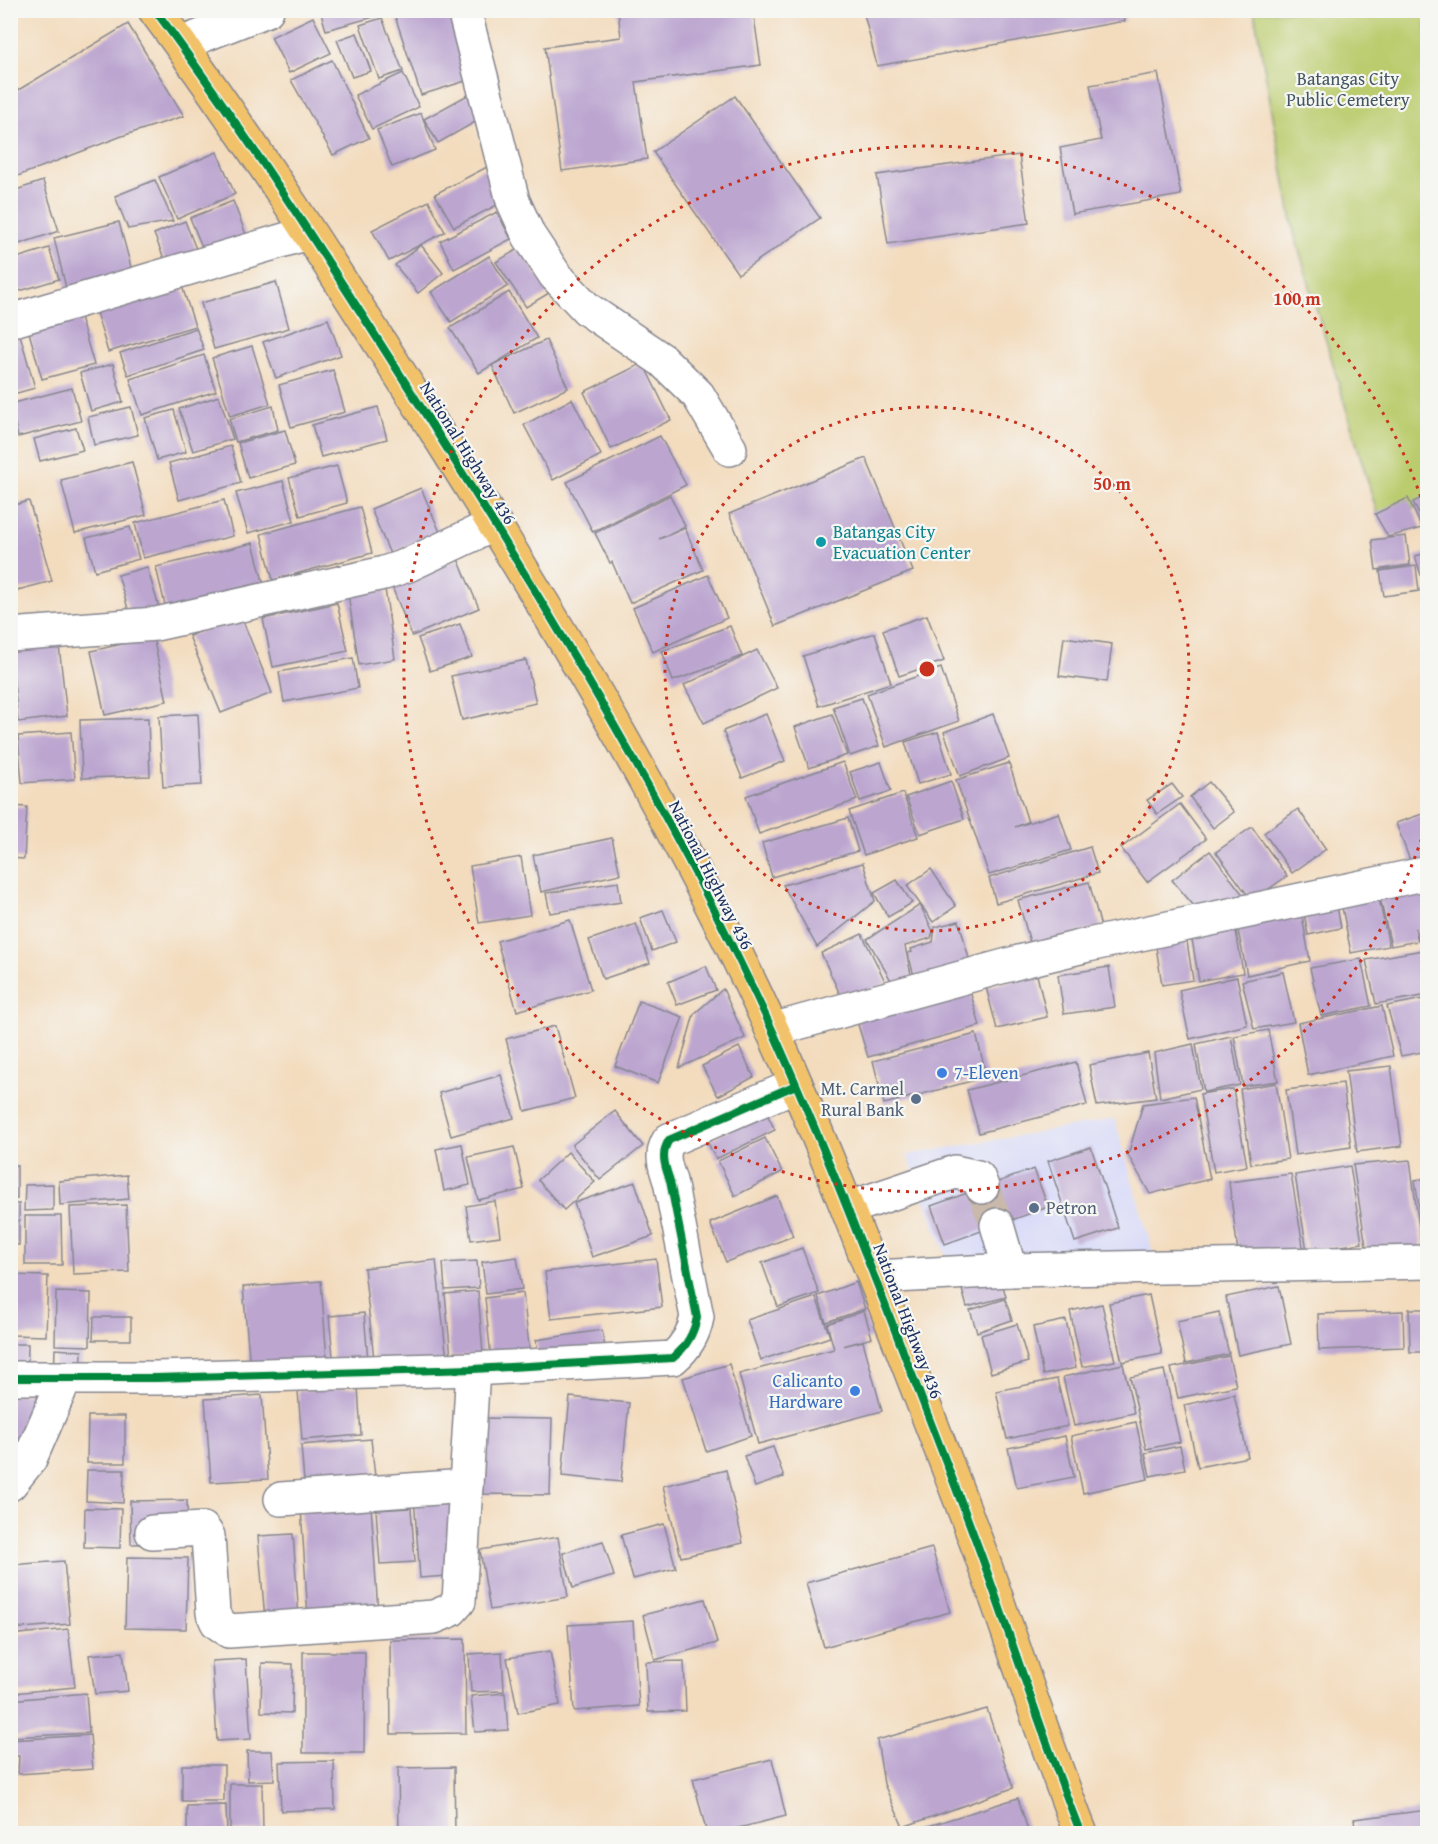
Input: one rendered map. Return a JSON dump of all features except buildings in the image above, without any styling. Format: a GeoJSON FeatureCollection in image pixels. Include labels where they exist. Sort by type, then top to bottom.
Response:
{"type":"FeatureCollection","features":[{"type":"Feature","properties":{"kind":"main road","name":"National Highway 436"},"geometry":{"type":"LineString","coordinates":[[155,10],[270,172],[378,337],[495,524],[558,626],[643,775],[710,904],[772,1030],[849,1208],[979,1550],[1050,1755],[1081,1833]]}},
{"type":"Feature","properties":{"kind":"street"},"geometry":{"type":"LineString","coordinates":[[181,44],[267,10]]}},
{"type":"Feature","properties":{"kind":"street"},"geometry":{"type":"LineString","coordinates":[[464,10],[513,201],[529,236],[555,275],[587,309],[662,360],[698,395],[730,449]]}},
{"type":"Feature","properties":{"kind":"street"},"geometry":{"type":"LineString","coordinates":[[17,319],[308,233]]}},
{"type":"Feature","properties":{"kind":"street"},"geometry":{"type":"LineString","coordinates":[[10,635],[156,624],[198,616],[384,573],[408,565],[495,524]]}},
{"type":"Feature","properties":{"kind":"street"},"geometry":{"type":"LineString","coordinates":[[772,1030],[1088,945],[1428,873]]}},
{"type":"Feature","properties":{"kind":"street"},"geometry":{"type":"LineString","coordinates":[[10,1378],[156,1378],[473,1369],[673,1358],[681,1351],[694,1330],[696,1307],[664,1162],[666,1146],[669,1140],[796,1085]]}},
{"type":"Feature","properties":{"kind":"street"},"geometry":{"type":"LineString","coordinates":[[849,1208],[955,1173],[978,1177],[982,1187]]}},
{"type":"Feature","properties":{"kind":"street"},"geometry":{"type":"LineString","coordinates":[[997,1226],[1010,1270]]}},
{"type":"Feature","properties":{"kind":"street"},"geometry":{"type":"LineString","coordinates":[[875,1277],[1010,1270],[1428,1262]]}},
{"type":"Feature","properties":{"kind":"street"},"geometry":{"type":"LineString","coordinates":[[152,1532],[203,1529],[208,1536],[213,1613],[217,1622],[229,1631],[434,1617],[451,1610],[459,1601],[473,1369]]}},
{"type":"Feature","properties":{"kind":"street"},"geometry":{"type":"LineString","coordinates":[[10,1484],[30,1459],[64,1378]]}},
{"type":"Feature","properties":{"kind":"street"},"geometry":{"type":"LineString","coordinates":[[281,1499],[466,1486]]}},
{"type":"Feature","properties":{"kind":"shaded area","name":"Petron"},"geometry":{"type":"Polygon","coordinates":[[[1115,1119],[1155,1260],[949,1263],[907,1155],[1115,1119]]]}},
{"type":"Feature","properties":{"kind":"green space","name":"Batangas City Public Cemetery"},"geometry":{"type":"Polygon","coordinates":[[[1254,11],[1427,11],[1427,504],[1379,519],[1294,233],[1254,11]]]}},
{"type":"Feature","properties":{"kind":"tunnel"},"geometry":{"type":"LineString","coordinates":[[982,1187],[997,1225]]}},
{"type":"Feature","properties":{"kind":"cycle path"},"geometry":{"type":"LineString","coordinates":[[155,10],[229,113],[300,218],[482,504],[572,652],[698,879],[774,1034],[842,1196],[971,1528],[1081,1834]]}},
{"type":"Feature","properties":{"kind":"cycle path"},"geometry":{"type":"LineString","coordinates":[[10,1378],[156,1378],[473,1369],[673,1358],[689,1340],[697,1317],[665,1165],[666,1145],[669,1140],[796,1085]]}},
{"type":"Feature","properties":{"kind":"place","name":"Batangas City Evacuation Center"},"geometry":{"type":"Point","coordinates":[821,542]}},
{"type":"Feature","properties":{"kind":"place","name":"7-Eleven"},"geometry":{"type":"Point","coordinates":[942,1073]}},
{"type":"Feature","properties":{"kind":"place","name":"Mt. Carmel Rural Bank"},"geometry":{"type":"Point","coordinates":[916,1099]}},
{"type":"Feature","properties":{"kind":"place","name":"Petron"},"geometry":{"type":"Point","coordinates":[1034,1208]}},
{"type":"Feature","properties":{"kind":"place","name":"Calicanto Hardware"},"geometry":{"type":"Point","coordinates":[855,1391]}}]}
